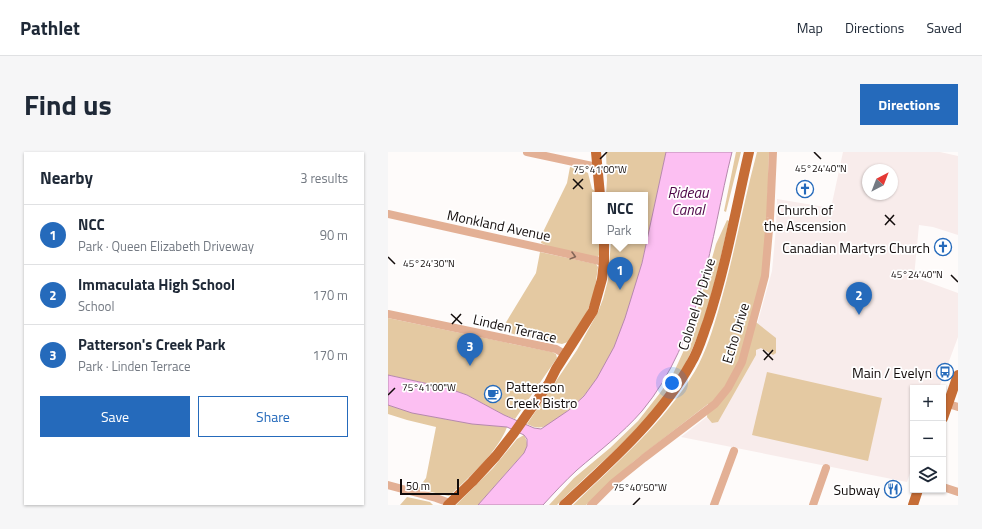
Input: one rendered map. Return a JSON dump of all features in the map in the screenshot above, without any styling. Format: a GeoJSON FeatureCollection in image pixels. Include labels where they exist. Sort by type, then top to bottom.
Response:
{"type":"FeatureCollection","features":[{"type":"Feature","properties":{"kind":"main road"},"geometry":{"type":"LineString","coordinates":[[596,152],[600,192]]}},
{"type":"Feature","properties":{"kind":"main road","name":"Colonel By Drive"},"geometry":{"type":"LineString","coordinates":[[564,505],[608,463],[651,418],[673,392],[692,362],[716,297],[748,155]]}},
{"type":"Feature","properties":{"kind":"main road"},"geometry":{"type":"LineString","coordinates":[[449,504],[477,477],[514,434],[549,384],[593,311],[602,279],[604,244]]}},
{"type":"Feature","properties":{"kind":"main road"},"geometry":{"type":"LineString","coordinates":[[946,414],[953,406],[958,375]]}},
{"type":"Feature","properties":{"kind":"main road"},"geometry":{"type":"LineString","coordinates":[[913,505],[917,493]]}},
{"type":"Feature","properties":{"kind":"street"},"geometry":{"type":"LineString","coordinates":[[527,152],[597,167]]}},
{"type":"Feature","properties":{"kind":"street","name":"Echo Drive"},"geometry":{"type":"LineString","coordinates":[[591,505],[644,458],[715,404],[728,388],[744,355],[765,272],[770,218],[773,152]]}},
{"type":"Feature","properties":{"kind":"street","name":"Monkland Avenue"},"geometry":{"type":"LineString","coordinates":[[388,214],[604,262]]}},
{"type":"Feature","properties":{"kind":"street","name":"Linden Terrace"},"geometry":{"type":"LineString","coordinates":[[388,314],[556,349],[566,354]]}},
{"type":"Feature","properties":{"kind":"street"},"geometry":{"type":"LineString","coordinates":[[714,505],[734,451]]}},
{"type":"Feature","properties":{"kind":"street"},"geometry":{"type":"LineString","coordinates":[[812,505],[826,468]]}},
{"type":"Feature","properties":{"kind":"street"},"geometry":{"type":"LineString","coordinates":[[388,486],[436,498],[449,504]]}},
{"type":"Feature","properties":{"kind":"street"},"geometry":{"type":"LineString","coordinates":[[946,488],[958,492]]}},
{"type":"Feature","properties":{"kind":"shaded area"},"geometry":{"type":"Polygon","coordinates":[[[606,152],[666,152],[648,235],[648,192],[606,192],[606,152]]]}},
{"type":"Feature","properties":{"kind":"shaded area"},"geometry":{"type":"Polygon","coordinates":[[[736,152],[741,152],[726,212],[724,211],[736,152]]]}},
{"type":"Feature","properties":{"kind":"shaded area"},"geometry":{"type":"Polygon","coordinates":[[[757,152],[769,152],[766,258],[752,319],[776,338],[776,353],[773,355],[761,348],[756,350],[756,355],[718,422],[712,423],[707,417],[708,404],[633,462],[586,505],[573,505],[654,425],[683,390],[699,364],[712,332],[724,289],[757,152]]]}},
{"type":"Feature","properties":{"kind":"shaded area"},"geometry":{"type":"Polygon","coordinates":[[[843,152],[940,152],[958,156],[958,235],[933,227],[919,225],[914,277],[958,293],[958,337],[940,385],[910,385],[910,473],[907,482],[681,437],[722,405],[748,357],[772,271],[777,199],[831,208],[843,152]]]}},
{"type":"Feature","properties":{"kind":"shaded area"},"geometry":{"type":"Polygon","coordinates":[[[570,167],[580,169],[588,173],[592,189],[595,191],[592,192],[592,244],[601,244],[598,257],[552,248],[541,243],[543,232],[567,183],[570,167]]]}},
{"type":"Feature","properties":{"kind":"shaded area"},"geometry":{"type":"Polygon","coordinates":[[[727,220],[729,221],[710,301],[688,359],[678,377],[652,412],[621,444],[557,505],[549,505],[574,478],[610,448],[638,421],[673,374],[690,337],[716,244],[727,220]]]}},
{"type":"Feature","properties":{"kind":"shaded area"},"geometry":{"type":"Polygon","coordinates":[[[611,244],[646,244],[627,316],[608,360],[597,379],[581,399],[553,422],[541,427],[527,424],[577,350],[598,312],[608,280],[611,244]]]}},
{"type":"Feature","properties":{"kind":"shaded area"},"geometry":{"type":"Polygon","coordinates":[[[540,252],[596,264],[598,267],[595,288],[586,314],[568,342],[562,344],[513,334],[502,329],[536,273],[540,252]]]}},
{"type":"Feature","properties":{"kind":"shaded area"},"geometry":{"type":"Polygon","coordinates":[[[388,318],[552,352],[556,354],[557,358],[515,419],[504,415],[467,395],[447,388],[388,375],[388,318]]]}},
{"type":"Feature","properties":{"kind":"shaded area"},"geometry":{"type":"Polygon","coordinates":[[[767,372],[882,398],[868,461],[752,435],[767,372]]]}},
{"type":"Feature","properties":{"kind":"shaded area"},"geometry":{"type":"Polygon","coordinates":[[[388,405],[403,410],[447,419],[507,427],[503,436],[490,454],[474,473],[449,496],[418,489],[426,478],[436,427],[388,414],[388,405]]]}},
{"type":"Feature","properties":{"kind":"shaded area"},"geometry":{"type":"Polygon","coordinates":[[[524,435],[527,444],[524,453],[478,505],[456,505],[493,468],[517,439],[524,435]]]}},
{"type":"Feature","properties":{"kind":"shaded area"},"geometry":{"type":"Polygon","coordinates":[[[407,497],[430,502],[433,505],[400,505],[407,497]]]}},
{"type":"Feature","properties":{"kind":"water","name":"Rideau Canal"},"geometry":{"type":"Polygon","coordinates":[[[666,152],[732,152],[710,254],[691,321],[678,353],[662,383],[642,411],[618,435],[573,474],[543,505],[478,505],[524,453],[527,446],[527,439],[524,435],[507,427],[472,424],[412,413],[388,405],[388,375],[447,388],[467,395],[504,415],[534,428],[541,429],[569,410],[584,396],[597,378],[614,347],[625,318],[642,263],[646,244],[648,244],[648,235],[666,152]]]}},
{"type":"Feature","properties":{"kind":"place","name":"Church of the Ascension"},"geometry":{"type":"Point","coordinates":[805,189]}},
{"type":"Feature","properties":{"kind":"place","name":"Canadian Martyrs Church"},"geometry":{"type":"Point","coordinates":[943,247]}},
{"type":"Feature","properties":{"kind":"place","name":"NCC"},"geometry":{"type":"Point","coordinates":[620,290]}},
{"type":"Feature","properties":{"kind":"place","name":"Immaculata High School"},"geometry":{"type":"Point","coordinates":[859,315]}},
{"type":"Feature","properties":{"kind":"place","name":"Patterson's Creek Park"},"geometry":{"type":"Point","coordinates":[470,366]}},
{"type":"Feature","properties":{"kind":"place","name":"Main / Evelyn"},"geometry":{"type":"Point","coordinates":[945,372]}},
{"type":"Feature","properties":{"kind":"place","name":"Patterson Creek Bistro"},"geometry":{"type":"Point","coordinates":[493,394]}},
{"type":"Feature","properties":{"kind":"place","name":"Subway"},"geometry":{"type":"Point","coordinates":[893,489]}}]}
